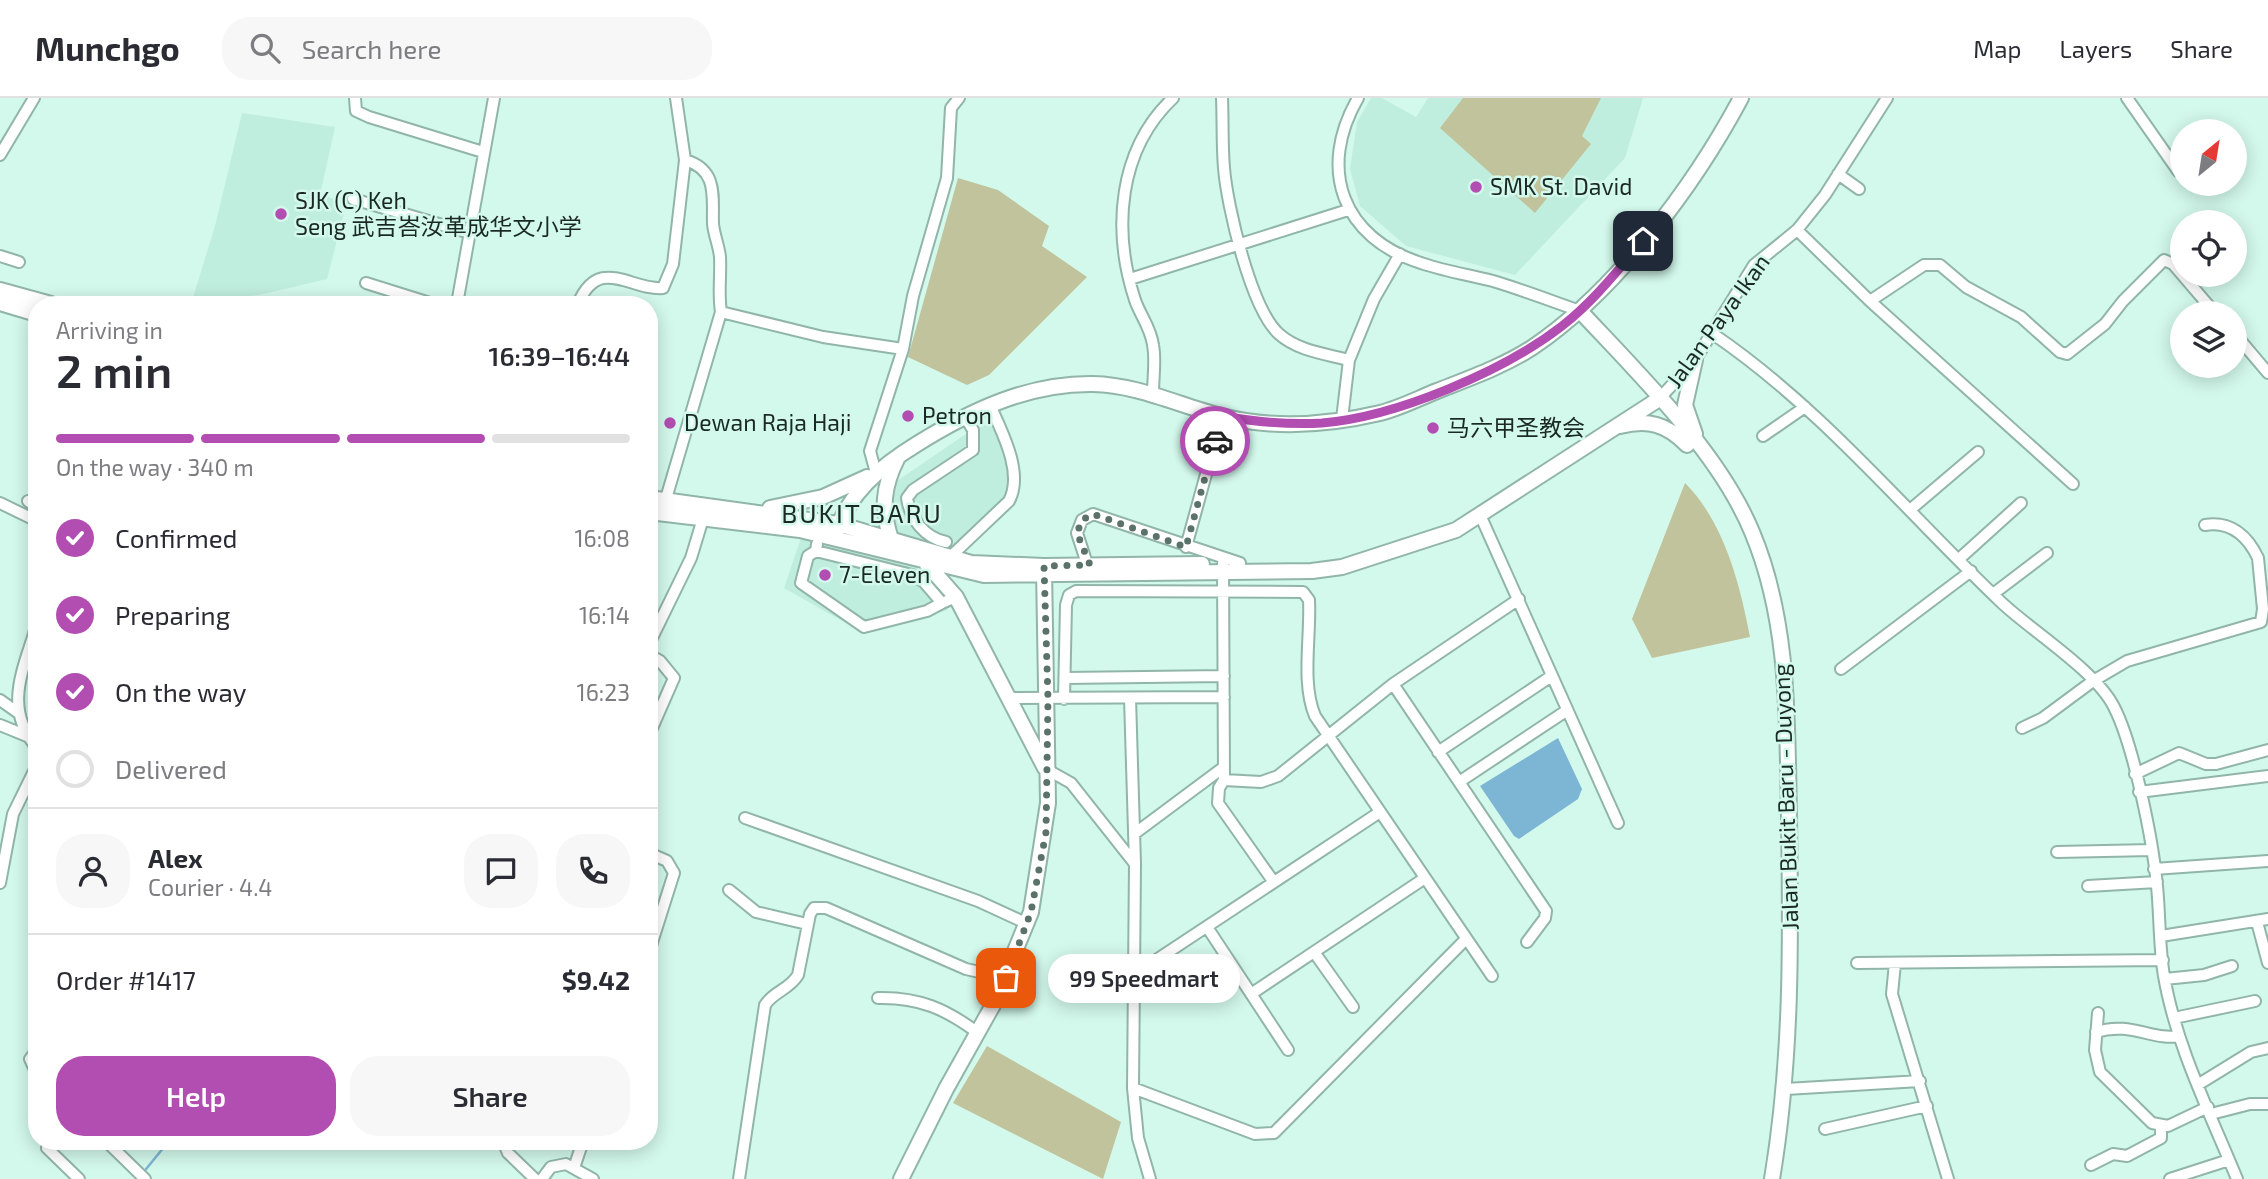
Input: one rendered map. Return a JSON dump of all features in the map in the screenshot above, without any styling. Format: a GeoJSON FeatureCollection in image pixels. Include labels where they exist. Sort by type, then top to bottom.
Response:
{"type":"FeatureCollection","features":[{"type":"Feature","properties":{"kind":"main road"},"geometry":{"type":"LineString","coordinates":[[836,531],[853,498],[876,473],[897,457],[965,417],[1026,392],[1063,385],[1094,384],[1153,394],[1222,416],[1268,424],[1342,419],[1383,412],[1478,375],[1530,349],[1580,311],[1676,202],[1720,138],[1741,98]]}},
{"type":"Feature","properties":{"kind":"main road"},"geometry":{"type":"LineString","coordinates":[[0,290],[28,298]]}},
{"type":"Feature","properties":{"kind":"main road"},"geometry":{"type":"LineString","coordinates":[[0,303],[28,311]]}},
{"type":"Feature","properties":{"kind":"main road","name":"Jalan Bukit Baru - Duyong"},"geometry":{"type":"LineString","coordinates":[[1580,311],[1700,448],[1733,494],[1752,532],[1771,592],[1787,696],[1791,964],[1786,1089],[1772,1179]]}},
{"type":"Feature","properties":{"kind":"main road"},"geometry":{"type":"LineString","coordinates":[[1695,360],[1685,405],[1700,448]]}},
{"type":"Feature","properties":{"kind":"main road","name":"Jalan Paya Ikan"},"geometry":{"type":"LineString","coordinates":[[1223,568],[1312,571],[1342,567],[1447,534],[1481,517],[1609,429],[1659,400]]}},
{"type":"Feature","properties":{"kind":"main road"},"geometry":{"type":"LineString","coordinates":[[1609,429],[1642,422],[1664,426],[1675,433],[1733,494]]}},
{"type":"Feature","properties":{"kind":"main road"},"geometry":{"type":"LineString","coordinates":[[891,539],[884,516],[884,491],[897,457]]}},
{"type":"Feature","properties":{"kind":"main road"},"geometry":{"type":"LineString","coordinates":[[658,512],[783,507],[840,491],[876,473]]}},
{"type":"Feature","properties":{"kind":"main road"},"geometry":{"type":"LineString","coordinates":[[658,500],[738,520],[819,534],[836,531],[922,561],[984,575],[1044,571],[1223,568]]}},
{"type":"Feature","properties":{"kind":"main road"},"geometry":{"type":"LineString","coordinates":[[734,509],[836,531],[891,539],[948,558],[1044,571]]}},
{"type":"Feature","properties":{"kind":"main road","name":"Jalan Paya Ikan"},"geometry":{"type":"LineString","coordinates":[[1223,568],[1240,563],[1308,563],[1392,553]]}},
{"type":"Feature","properties":{"kind":"main road"},"geometry":{"type":"LineString","coordinates":[[922,561],[932,567],[949,600],[1010,698],[1046,769]]}},
{"type":"Feature","properties":{"kind":"main road"},"geometry":{"type":"LineString","coordinates":[[901,1179],[1006,978],[1028,924],[1046,832],[1048,699],[1044,571]]}},
{"type":"Feature","properties":{"kind":"street"},"geometry":{"type":"LineString","coordinates":[[0,155],[34,98]]}},
{"type":"Feature","properties":{"kind":"street"},"geometry":{"type":"LineString","coordinates":[[355,98],[356,111],[369,117],[483,152]]}},
{"type":"Feature","properties":{"kind":"street"},"geometry":{"type":"LineString","coordinates":[[458,296],[494,98]]}},
{"type":"Feature","properties":{"kind":"street"},"geometry":{"type":"LineString","coordinates":[[582,296],[604,279],[619,276],[663,288],[673,264],[685,160],[676,98]]}},
{"type":"Feature","properties":{"kind":"street"},"geometry":{"type":"LineString","coordinates":[[944,98],[951,108]]}},
{"type":"Feature","properties":{"kind":"street"},"geometry":{"type":"LineString","coordinates":[[876,473],[870,451],[902,349],[913,296],[947,177],[951,108],[958,98]]}},
{"type":"Feature","properties":{"kind":"street"},"geometry":{"type":"LineString","coordinates":[[1153,394],[1153,345],[1130,279],[1123,225],[1126,176],[1132,158],[1154,119],[1173,98]]}},
{"type":"Feature","properties":{"kind":"street"},"geometry":{"type":"LineString","coordinates":[[1222,98],[1224,168],[1229,204],[1250,280],[1265,315],[1277,333],[1307,349],[1349,360]]}},
{"type":"Feature","properties":{"kind":"street"},"geometry":{"type":"LineString","coordinates":[[1358,98],[1346,122],[1338,155],[1341,190],[1348,210],[1360,226],[1400,254],[1420,263],[1494,282],[1580,311]]}},
{"type":"Feature","properties":{"kind":"street","name":"Jalan Paya Ikan"},"geometry":{"type":"LineString","coordinates":[[1659,400],[1695,360],[1754,265],[1797,230],[1838,173],[1886,98]]}},
{"type":"Feature","properties":{"kind":"street"},"geometry":{"type":"LineString","coordinates":[[2127,98],[2170,161]]}},
{"type":"Feature","properties":{"kind":"street"},"geometry":{"type":"LineString","coordinates":[[666,502],[719,317],[720,258],[713,228],[715,192],[698,165],[685,160]]}},
{"type":"Feature","properties":{"kind":"street"},"geometry":{"type":"LineString","coordinates":[[1838,173],[1859,189]]}},
{"type":"Feature","properties":{"kind":"street"},"geometry":{"type":"LineString","coordinates":[[352,199],[470,233]]}},
{"type":"Feature","properties":{"kind":"street"},"geometry":{"type":"LineString","coordinates":[[1130,279],[1348,210]]}},
{"type":"Feature","properties":{"kind":"street"},"geometry":{"type":"LineString","coordinates":[[1797,230],[1870,301],[2073,484]]}},
{"type":"Feature","properties":{"kind":"street"},"geometry":{"type":"LineString","coordinates":[[1342,419],[1349,360],[1374,299],[1400,254]]}},
{"type":"Feature","properties":{"kind":"street"},"geometry":{"type":"LineString","coordinates":[[0,256],[19,262]]}},
{"type":"Feature","properties":{"kind":"street"},"geometry":{"type":"LineString","coordinates":[[1870,301],[1924,265],[1940,265],[1966,287],[2021,317],[2060,352],[2067,354],[2105,324],[2123,301],[2164,260],[2173,264],[2205,301]]}},
{"type":"Feature","properties":{"kind":"street"},"geometry":{"type":"LineString","coordinates":[[366,282],[409,296]]}},
{"type":"Feature","properties":{"kind":"street"},"geometry":{"type":"LineString","coordinates":[[719,317],[902,349]]}},
{"type":"Feature","properties":{"kind":"street"},"geometry":{"type":"LineString","coordinates":[[1713,334],[1759,365],[1805,407],[1911,509],[1993,594],[2093,681],[2114,707],[2135,774],[2152,850],[2165,979],[2174,1018],[2237,1179]]}},
{"type":"Feature","properties":{"kind":"street"},"geometry":{"type":"LineString","coordinates":[[2247,348],[2268,373]]}},
{"type":"Feature","properties":{"kind":"street"},"geometry":{"type":"LineString","coordinates":[[948,558],[1009,502],[1013,494],[1009,452],[990,405]]}},
{"type":"Feature","properties":{"kind":"street"},"geometry":{"type":"LineString","coordinates":[[1763,436],[1805,407]]}},
{"type":"Feature","properties":{"kind":"street"},"geometry":{"type":"LineString","coordinates":[[1186,547],[1222,416]]}},
{"type":"Feature","properties":{"kind":"street"},"geometry":{"type":"LineString","coordinates":[[946,542],[928,536],[909,510],[907,498],[914,490],[973,450],[973,430],[965,417]]}},
{"type":"Feature","properties":{"kind":"street"},"geometry":{"type":"LineString","coordinates":[[1911,509],[1978,452]]}},
{"type":"Feature","properties":{"kind":"street"},"geometry":{"type":"LineString","coordinates":[[0,503],[28,517]]}},
{"type":"Feature","properties":{"kind":"street"},"geometry":{"type":"LineString","coordinates":[[1959,559],[2021,503]]}},
{"type":"Feature","properties":{"kind":"street"},"geometry":{"type":"LineString","coordinates":[[658,626],[691,558],[705,512]]}},
{"type":"Feature","properties":{"kind":"street"},"geometry":{"type":"LineString","coordinates":[[1090,570],[1077,533],[1087,515],[1101,516],[1186,547],[1240,563]]}},
{"type":"Feature","properties":{"kind":"street"},"geometry":{"type":"LineString","coordinates":[[1481,517],[1519,599],[1550,677],[1618,823]]}},
{"type":"Feature","properties":{"kind":"street"},"geometry":{"type":"LineString","coordinates":[[2022,728],[2043,719],[2093,681],[2127,661],[2261,622],[2263,609],[2258,558],[2254,550],[2234,528],[2215,523],[2205,525]]}},
{"type":"Feature","properties":{"kind":"street"},"geometry":{"type":"LineString","coordinates":[[816,551],[819,534]]}},
{"type":"Feature","properties":{"kind":"street"},"geometry":{"type":"LineString","coordinates":[[816,551],[912,575],[949,600],[927,611],[864,627],[800,583],[808,555],[816,551]]}},
{"type":"Feature","properties":{"kind":"street"},"geometry":{"type":"LineString","coordinates":[[1993,594],[2047,552]]}},
{"type":"Feature","properties":{"kind":"street"},"geometry":{"type":"LineString","coordinates":[[1223,568],[1224,780],[1219,788],[1219,803],[1273,881]]}},
{"type":"Feature","properties":{"kind":"street"},"geometry":{"type":"LineString","coordinates":[[1841,669],[1971,571]]}},
{"type":"Feature","properties":{"kind":"street"},"geometry":{"type":"LineString","coordinates":[[1064,699],[1066,605],[1069,595],[1076,591],[1300,590],[1307,595],[1311,631],[1311,706],[1327,734],[1492,976]]}},
{"type":"Feature","properties":{"kind":"street"},"geometry":{"type":"LineString","coordinates":[[1224,780],[1269,780],[1393,684],[1519,599]]}},
{"type":"Feature","properties":{"kind":"street"},"geometry":{"type":"LineString","coordinates":[[27,736],[17,712],[19,688],[28,656]]}},
{"type":"Feature","properties":{"kind":"street"},"geometry":{"type":"LineString","coordinates":[[658,660],[674,678],[658,714]]}},
{"type":"Feature","properties":{"kind":"street"},"geometry":{"type":"LineString","coordinates":[[1065,678],[1224,676]]}},
{"type":"Feature","properties":{"kind":"street"},"geometry":{"type":"LineString","coordinates":[[1438,752],[1550,677]]}},
{"type":"Feature","properties":{"kind":"street"},"geometry":{"type":"LineString","coordinates":[[1393,684],[1546,911],[1545,918],[1527,942]]}},
{"type":"Feature","properties":{"kind":"street"},"geometry":{"type":"LineString","coordinates":[[1010,698],[1224,697]]}},
{"type":"Feature","properties":{"kind":"street"},"geometry":{"type":"LineString","coordinates":[[1130,698],[1135,864],[1133,1088],[1138,1138],[1150,1179]]}},
{"type":"Feature","properties":{"kind":"street"},"geometry":{"type":"LineString","coordinates":[[0,700],[17,712]]}},
{"type":"Feature","properties":{"kind":"street"},"geometry":{"type":"LineString","coordinates":[[1459,782],[1566,711]]}},
{"type":"Feature","properties":{"kind":"street"},"geometry":{"type":"LineString","coordinates":[[0,724],[27,736]]}},
{"type":"Feature","properties":{"kind":"street"},"geometry":{"type":"LineString","coordinates":[[2135,774],[2179,753],[2206,764],[2216,764],[2268,750]]}},
{"type":"Feature","properties":{"kind":"street"},"geometry":{"type":"LineString","coordinates":[[1134,834],[1224,767]]}},
{"type":"Feature","properties":{"kind":"street"},"geometry":{"type":"LineString","coordinates":[[1046,769],[1059,774],[1070,783],[1135,864]]}},
{"type":"Feature","properties":{"kind":"street"},"geometry":{"type":"LineString","coordinates":[[2139,792],[2268,776]]}},
{"type":"Feature","properties":{"kind":"street"},"geometry":{"type":"LineString","coordinates":[[0,881],[13,814],[28,783]]}},
{"type":"Feature","properties":{"kind":"street"},"geometry":{"type":"LineString","coordinates":[[1132,976],[1380,812]]}},
{"type":"Feature","properties":{"kind":"street"},"geometry":{"type":"LineString","coordinates":[[745,818],[967,897],[1028,924]]}},
{"type":"Feature","properties":{"kind":"street"},"geometry":{"type":"LineString","coordinates":[[2057,852],[2152,850]]}},
{"type":"Feature","properties":{"kind":"street"},"geometry":{"type":"LineString","coordinates":[[658,857],[667,861],[674,873],[658,924]]}},
{"type":"Feature","properties":{"kind":"street"},"geometry":{"type":"LineString","coordinates":[[2154,869],[2268,861]]}},
{"type":"Feature","properties":{"kind":"street"},"geometry":{"type":"LineString","coordinates":[[1251,994],[1425,878]]}},
{"type":"Feature","properties":{"kind":"street"},"geometry":{"type":"LineString","coordinates":[[2088,886],[2157,882]]}},
{"type":"Feature","properties":{"kind":"street"},"geometry":{"type":"LineString","coordinates":[[729,890],[756,912],[807,924]]}},
{"type":"Feature","properties":{"kind":"street"},"geometry":{"type":"LineString","coordinates":[[739,1179],[765,1005],[771,996],[793,984],[811,910],[821,906],[966,969],[1006,978]]}},
{"type":"Feature","properties":{"kind":"street"},"geometry":{"type":"LineString","coordinates":[[2161,936],[2262,920],[2268,963]]}},
{"type":"Feature","properties":{"kind":"street"},"geometry":{"type":"LineString","coordinates":[[1207,927],[1288,1050]]}},
{"type":"Feature","properties":{"kind":"street"},"geometry":{"type":"LineString","coordinates":[[1133,1088],[1255,1134],[1274,1133],[1466,939]]}},
{"type":"Feature","properties":{"kind":"street"},"geometry":{"type":"LineString","coordinates":[[1314,951],[1353,1007]]}},
{"type":"Feature","properties":{"kind":"street"},"geometry":{"type":"LineString","coordinates":[[1857,963],[2163,960]]}},
{"type":"Feature","properties":{"kind":"street"},"geometry":{"type":"LineString","coordinates":[[1895,963],[1892,994],[1948,1179]]}},
{"type":"Feature","properties":{"kind":"street"},"geometry":{"type":"LineString","coordinates":[[2165,979],[2204,975],[2232,966]]}},
{"type":"Feature","properties":{"kind":"street"},"geometry":{"type":"LineString","coordinates":[[878,998],[916,999],[936,1006],[978,1033]]}},
{"type":"Feature","properties":{"kind":"street"},"geometry":{"type":"LineString","coordinates":[[2174,1018],[2255,1001]]}},
{"type":"Feature","properties":{"kind":"street"},"geometry":{"type":"LineString","coordinates":[[2098,1013],[2095,1050],[2100,1072],[2152,1124],[2161,1127],[2209,1111],[2250,1104],[2268,1104]]}},
{"type":"Feature","properties":{"kind":"street"},"geometry":{"type":"LineString","coordinates":[[2096,1032],[2108,1028],[2132,1028],[2169,1038],[2179,1036]]}},
{"type":"Feature","properties":{"kind":"street"},"geometry":{"type":"LineString","coordinates":[[2199,1084],[2251,1052],[2268,1048]]}},
{"type":"Feature","properties":{"kind":"street"},"geometry":{"type":"LineString","coordinates":[[1786,1089],[1920,1081]]}},
{"type":"Feature","properties":{"kind":"street"},"geometry":{"type":"LineString","coordinates":[[1825,1129],[1927,1106]]}},
{"type":"Feature","properties":{"kind":"street"},"geometry":{"type":"LineString","coordinates":[[2091,1165],[2113,1154],[2127,1156],[2152,1146],[2161,1138],[2161,1127]]}},
{"type":"Feature","properties":{"kind":"street"},"geometry":{"type":"LineString","coordinates":[[48,1150],[79,1179]]}},
{"type":"Feature","properties":{"kind":"street"},"geometry":{"type":"LineString","coordinates":[[115,1150],[145,1179]]}},
{"type":"Feature","properties":{"kind":"street"},"geometry":{"type":"LineString","coordinates":[[509,1150],[516,1162],[535,1179]]}},
{"type":"Feature","properties":{"kind":"street"},"geometry":{"type":"LineString","coordinates":[[574,1168],[580,1150]]}},
{"type":"Feature","properties":{"kind":"street"},"geometry":{"type":"LineString","coordinates":[[2170,1179],[2229,1160]]}},
{"type":"Feature","properties":{"kind":"street"},"geometry":{"type":"LineString","coordinates":[[542,1179],[556,1166],[566,1164],[593,1179]]}},
{"type":"Feature","properties":{"kind":"shaded area","name":"SMK St. David"},"geometry":{"type":"Polygon","coordinates":[[[1371,98],[1382,98],[1416,117],[1428,98],[1643,98],[1625,158],[1515,275],[1406,246],[1360,206],[1350,169],[1357,122],[1371,98]]]}},
{"type":"Feature","properties":{"kind":"shaded area"},"geometry":{"type":"Polygon","coordinates":[[[1463,98],[1601,98],[1582,136],[1591,144],[1535,213],[1440,128],[1463,98]]]}},
{"type":"Feature","properties":{"kind":"shaded area","name":"SJK (C) Keh Seng 武吉峇汝革成华文小学"},"geometry":{"type":"Polygon","coordinates":[[[242,113],[335,127],[320,195],[347,202],[327,279],[259,295],[193,296],[215,226],[242,113]]]}},
{"type":"Feature","properties":{"kind":"shaded area"},"geometry":{"type":"Polygon","coordinates":[[[958,178],[998,190],[1049,226],[1042,246],[1087,277],[989,375],[967,385],[908,357],[958,178]]]}},
{"type":"Feature","properties":{"kind":"shaded area"},"geometry":{"type":"Polygon","coordinates":[[[1003,416],[1014,449],[1016,502],[932,580],[948,610],[863,633],[784,588],[801,538],[868,555],[886,527],[882,491],[963,436],[1003,416]]]}},
{"type":"Feature","properties":{"kind":"shaded area"},"geometry":{"type":"Polygon","coordinates":[[[1685,483],[1699,499],[1720,535],[1735,575],[1750,637],[1652,658],[1632,619],[1685,483]]]}},
{"type":"Feature","properties":{"kind":"shaded area"},"geometry":{"type":"Polygon","coordinates":[[[987,1046],[1121,1122],[1103,1179],[953,1103],[987,1046]]]}},
{"type":"Feature","properties":{"kind":"water"},"geometry":{"type":"Polygon","coordinates":[[[1558,738],[1582,789],[1578,799],[1519,839],[1514,836],[1480,786],[1558,738]]]}},
{"type":"Feature","properties":{"kind":"waterway"},"geometry":{"type":"LineString","coordinates":[[142,1174],[162,1150]]}},
{"type":"Feature","properties":{"kind":"way so far"},"geometry":{"type":"LineString","coordinates":[[1006,978],[1028,924],[1046,832],[1048,699],[1044,566],[1090,565],[1077,533],[1082,520],[1093,514],[1186,547],[1215,441]]}},
{"type":"Feature","properties":{"kind":"place","name":"SMK St. David"},"geometry":{"type":"Point","coordinates":[1476,187]}},
{"type":"Feature","properties":{"kind":"place","name":"SJK (C) Keh Seng 武吉峇汝革成华文小学"},"geometry":{"type":"Point","coordinates":[281,214]}},
{"type":"Feature","properties":{"kind":"place","name":"Petron"},"geometry":{"type":"Point","coordinates":[908,416]}},
{"type":"Feature","properties":{"kind":"place","name":"Dewan Raja Haji"},"geometry":{"type":"Point","coordinates":[670,423]}},
{"type":"Feature","properties":{"kind":"place","name":"马六甲圣教会"},"geometry":{"type":"Point","coordinates":[1433,428]}},
{"type":"Feature","properties":{"kind":"place","name":"7-Eleven"},"geometry":{"type":"Point","coordinates":[825,575]}},
{"type":"Feature","properties":{"kind":"place","name":"99 Speedmart"},"geometry":{"type":"Point","coordinates":[1006,978]}},
{"type":"Feature","properties":{"kind":"district","name":"BUKIT BARU"},"geometry":{"type":"Point","coordinates":[862,514]}},
{"type":"Feature","properties":{"kind":"route"},"geometry":{"type":"LineString","coordinates":[[1215,441],[1222,416],[1268,424],[1324,423],[1383,412],[1478,375],[1530,349],[1564,324],[1580,311],[1643,241]]}}]}
